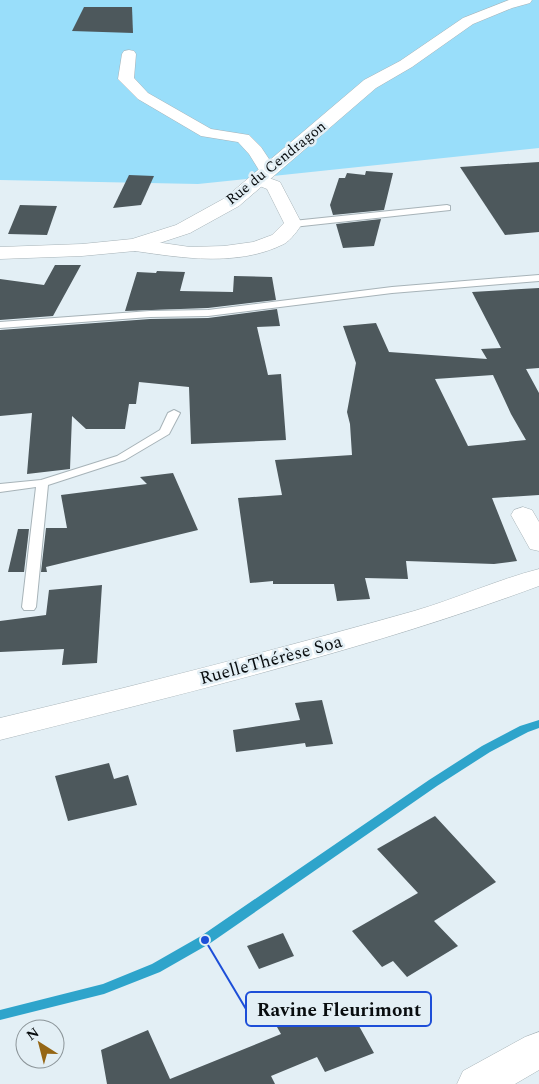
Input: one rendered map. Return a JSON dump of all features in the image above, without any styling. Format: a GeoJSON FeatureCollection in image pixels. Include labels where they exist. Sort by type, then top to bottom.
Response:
{"type":"FeatureCollection","features":[{"type":"Feature","properties":{"kind":"main road","name":"Rue du Cendragon"},"geometry":{"type":"LineString","coordinates":[[0,253],[82,250],[135,245],[183,229],[232,202],[370,84],[406,64],[468,21],[506,2],[524,0]]}},
{"type":"Feature","properties":{"kind":"main road"},"geometry":{"type":"LineString","coordinates":[[487,1082],[539,1050]]}},
{"type":"Feature","properties":{"kind":"street"},"geometry":{"type":"LineString","coordinates":[[129,54],[126,79],[143,96],[207,133],[243,138],[255,151],[263,175],[274,186],[293,224],[279,239],[257,248],[224,252],[190,253],[135,245]]}},
{"type":"Feature","properties":{"kind":"street"},"geometry":{"type":"LineString","coordinates":[[523,515],[539,543]]}},
{"type":"Feature","properties":{"kind":"street","name":"RuelleThérèse Soa"},"geometry":{"type":"LineString","coordinates":[[0,730],[186,683],[337,642],[454,608],[539,577]]}},
{"type":"Feature","properties":{"kind":"lane"},"geometry":{"type":"LineString","coordinates":[[293,224],[447,208]]}},
{"type":"Feature","properties":{"kind":"lane"},"geometry":{"type":"LineString","coordinates":[[0,325],[150,314],[208,313],[392,290],[539,278]]}},
{"type":"Feature","properties":{"kind":"lane"},"geometry":{"type":"LineString","coordinates":[[0,488],[42,483],[121,458],[165,432],[174,413]]}},
{"type":"Feature","properties":{"kind":"lane"},"geometry":{"type":"LineString","coordinates":[[29,607],[42,483]]}},
{"type":"Feature","properties":{"kind":"shaded area"},"geometry":{"type":"Polygon","coordinates":[[[0,0],[539,0],[539,148],[198,184],[0,180],[0,0]]]}},
{"type":"Feature","properties":{"kind":"building"},"geometry":{"type":"Polygon","coordinates":[[[84,7],[132,7],[133,33],[72,31],[84,7]]]}},
{"type":"Feature","properties":{"kind":"building"},"geometry":{"type":"Polygon","coordinates":[[[539,162],[539,232],[505,235],[460,167],[539,162]]]}},
{"type":"Feature","properties":{"kind":"building"},"geometry":{"type":"Polygon","coordinates":[[[366,171],[393,173],[384,210],[333,215],[330,205],[339,178],[345,178],[347,173],[365,175],[366,171]]]}},
{"type":"Feature","properties":{"kind":"building"},"geometry":{"type":"Polygon","coordinates":[[[129,175],[154,176],[141,205],[113,208],[129,175]]]}},
{"type":"Feature","properties":{"kind":"building"},"geometry":{"type":"Polygon","coordinates":[[[20,205],[57,206],[47,235],[8,234],[20,205]]]}},
{"type":"Feature","properties":{"kind":"building"},"geometry":{"type":"Polygon","coordinates":[[[381,219],[374,246],[343,248],[336,224],[381,219]]]}},
{"type":"Feature","properties":{"kind":"building"},"geometry":{"type":"Polygon","coordinates":[[[55,265],[81,265],[53,316],[0,320],[0,279],[44,285],[55,265]]]}},
{"type":"Feature","properties":{"kind":"building"},"geometry":{"type":"Polygon","coordinates":[[[157,271],[185,272],[180,291],[233,292],[234,276],[272,277],[276,300],[208,308],[125,311],[137,272],[156,273],[157,271]]]}},
{"type":"Feature","properties":{"kind":"building"},"geometry":{"type":"Polygon","coordinates":[[[539,288],[539,368],[526,369],[539,393],[539,495],[492,498],[517,561],[494,564],[406,561],[408,579],[365,578],[370,599],[337,601],[334,584],[273,584],[273,581],[250,583],[238,498],[282,495],[275,460],[352,455],[350,424],[347,412],[356,363],[343,326],[376,323],[389,352],[487,359],[481,349],[501,348],[472,292],[539,288]],[[493,375],[435,379],[468,446],[526,440],[511,414],[493,375]]]}},
{"type":"Feature","properties":{"kind":"building"},"geometry":{"type":"Polygon","coordinates":[[[277,309],[280,326],[257,327],[268,375],[281,374],[286,440],[191,444],[189,387],[139,382],[136,404],[129,404],[125,429],[86,429],[72,416],[70,469],[27,474],[32,413],[0,416],[0,330],[150,319],[208,318],[277,309]]]}},
{"type":"Feature","properties":{"kind":"building"},"geometry":{"type":"Polygon","coordinates":[[[173,473],[198,530],[46,567],[47,572],[41,572],[46,528],[67,528],[61,495],[147,484],[140,477],[173,473]]]}},
{"type":"Feature","properties":{"kind":"building"},"geometry":{"type":"Polygon","coordinates":[[[18,529],[29,529],[24,572],[8,572],[18,529]]]}},
{"type":"Feature","properties":{"kind":"building"},"geometry":{"type":"Polygon","coordinates":[[[102,585],[97,663],[62,665],[64,649],[0,652],[0,621],[46,615],[49,590],[102,585]]]}},
{"type":"Feature","properties":{"kind":"building"},"geometry":{"type":"Polygon","coordinates":[[[322,700],[333,744],[306,747],[305,743],[236,752],[233,730],[300,720],[295,703],[322,700]]]}},
{"type":"Feature","properties":{"kind":"building"},"geometry":{"type":"Polygon","coordinates":[[[109,763],[114,779],[128,775],[137,805],[68,821],[55,776],[109,763]]]}},
{"type":"Feature","properties":{"kind":"building"},"geometry":{"type":"Polygon","coordinates":[[[435,816],[496,882],[434,921],[458,946],[407,977],[393,961],[382,967],[352,931],[418,893],[377,849],[435,816]]]}},
{"type":"Feature","properties":{"kind":"building"},"geometry":{"type":"Polygon","coordinates":[[[283,933],[294,956],[259,969],[247,946],[283,933]]]}},
{"type":"Feature","properties":{"kind":"building"},"geometry":{"type":"Polygon","coordinates":[[[344,999],[374,1053],[325,1072],[317,1057],[271,1076],[275,1084],[107,1084],[101,1050],[148,1030],[170,1079],[281,1034],[277,1027],[344,999]]]}},
{"type":"Feature","properties":{"kind":"waterway"},"geometry":{"type":"LineString","coordinates":[[0,1015],[104,989],[156,968],[205,940],[433,783],[486,749],[524,729],[539,724]]}},
{"type":"Feature","properties":{"kind":"place","name":"Ravine Fleurimont"},"geometry":{"type":"Point","coordinates":[205,940]}}]}
